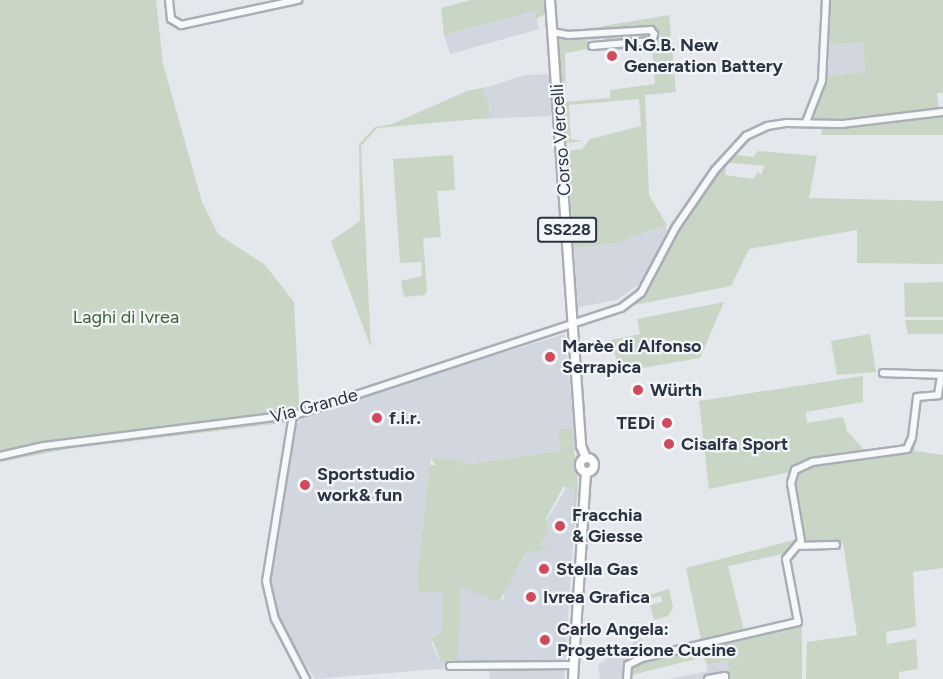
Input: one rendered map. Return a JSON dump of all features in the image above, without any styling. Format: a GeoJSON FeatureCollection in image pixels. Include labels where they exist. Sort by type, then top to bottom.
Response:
{"type":"FeatureCollection","features":[{"type":"Feature","properties":{"kind":"main road","name":"Corso Vercelli"},"geometry":{"type":"LineString","coordinates":[[550,0],[581,446],[586,458],[593,462],[594,467],[586,473],[573,665]]}},
{"type":"Feature","properties":{"kind":"main road","name":"SS228"},"geometry":{"type":"LineString","coordinates":[[573,665],[573,679]]}},
{"type":"Feature","properties":{"kind":"street"},"geometry":{"type":"LineString","coordinates":[[169,0],[171,19],[181,25],[298,0]]}},
{"type":"Feature","properties":{"kind":"street"},"geometry":{"type":"LineString","coordinates":[[806,122],[822,81],[826,0]]}},
{"type":"Feature","properties":{"kind":"street"},"geometry":{"type":"LineString","coordinates":[[553,32],[567,35],[651,30],[654,34],[652,41],[592,46]]}},
{"type":"Feature","properties":{"kind":"street","name":"Via Grande"},"geometry":{"type":"LineString","coordinates":[[0,456],[44,446],[293,415],[621,308],[641,293],[676,227],[715,170],[746,136],[767,126],[806,122],[855,123],[943,112]]}},
{"type":"Feature","properties":{"kind":"street"},"geometry":{"type":"LineString","coordinates":[[800,546],[791,483],[795,470],[812,462],[907,449],[912,438],[917,397],[936,396],[942,375],[883,373]]}},
{"type":"Feature","properties":{"kind":"street"},"geometry":{"type":"LineString","coordinates":[[293,415],[266,580],[275,619],[306,679]]}},
{"type":"Feature","properties":{"kind":"street"},"geometry":{"type":"LineString","coordinates":[[627,679],[628,665],[642,658],[798,622],[786,560],[788,553],[800,546],[836,546]]}},
{"type":"Feature","properties":{"kind":"street"},"geometry":{"type":"LineString","coordinates":[[450,666],[573,665]]}},
{"type":"Feature","properties":{"kind":"street"},"geometry":{"type":"LineString","coordinates":[[708,679],[725,677]]}},
{"type":"Feature","properties":{"kind":"shaded area"},"geometry":{"type":"Polygon","coordinates":[[[535,11],[539,29],[450,54],[444,35],[535,11]]]}},
{"type":"Feature","properties":{"kind":"shaded area"},"geometry":{"type":"Polygon","coordinates":[[[863,42],[865,72],[826,76],[826,45],[863,42]]]}},
{"type":"Feature","properties":{"kind":"shaded area"},"geometry":{"type":"Polygon","coordinates":[[[551,74],[551,116],[481,119],[475,91],[525,75],[551,74]]]}},
{"type":"Feature","properties":{"kind":"shaded area"},"geometry":{"type":"Polygon","coordinates":[[[665,226],[667,231],[643,281],[617,300],[578,307],[574,248],[616,243],[665,226]]]}},
{"type":"Feature","properties":{"kind":"shaded area"},"geometry":{"type":"Polygon","coordinates":[[[565,334],[576,449],[463,465],[431,458],[417,577],[419,590],[443,592],[442,632],[431,638],[432,645],[439,659],[457,662],[461,587],[503,600],[506,588],[578,468],[564,679],[490,679],[489,671],[450,668],[315,679],[280,623],[271,593],[274,539],[297,424],[308,414],[352,398],[565,334]]]}},
{"type":"Feature","properties":{"kind":"shaded area"},"geometry":{"type":"Polygon","coordinates":[[[641,637],[645,656],[622,663],[624,679],[600,679],[598,665],[641,637]]]}},
{"type":"Feature","properties":{"kind":"shaded area"},"geometry":{"type":"Polygon","coordinates":[[[728,660],[729,679],[670,679],[708,671],[707,665],[728,660]]]}},
{"type":"Feature","properties":{"kind":"green space","name":"Laghi di Ivrea"},"geometry":{"type":"Polygon","coordinates":[[[0,0],[156,0],[163,64],[202,202],[218,234],[265,265],[294,302],[300,421],[67,449],[0,462],[0,0]]]}},
{"type":"Feature","properties":{"kind":"green space"},"geometry":{"type":"Polygon","coordinates":[[[471,0],[544,0],[545,14],[536,19],[535,11],[444,35],[441,8],[471,0]]]}},
{"type":"Feature","properties":{"kind":"green space"},"geometry":{"type":"Polygon","coordinates":[[[829,0],[943,0],[943,93],[937,93],[939,110],[850,122],[812,121],[826,76],[865,72],[863,42],[826,45],[829,0]]]}},
{"type":"Feature","properties":{"kind":"green space"},"geometry":{"type":"Polygon","coordinates":[[[669,15],[676,92],[645,95],[649,195],[667,225],[616,243],[574,248],[567,151],[582,149],[590,139],[641,126],[639,99],[569,105],[571,139],[583,141],[566,143],[563,102],[610,98],[610,90],[655,84],[652,48],[605,51],[604,39],[588,40],[588,49],[565,53],[566,93],[562,93],[557,30],[586,29],[669,15]]]}},
{"type":"Feature","properties":{"kind":"green space"},"geometry":{"type":"Polygon","coordinates":[[[487,87],[482,93],[488,100],[489,118],[377,128],[361,146],[371,348],[331,241],[360,221],[359,144],[375,127],[392,124],[467,91],[487,87]]]}},
{"type":"Feature","properties":{"kind":"green space"},"geometry":{"type":"Polygon","coordinates":[[[943,114],[943,135],[821,135],[823,125],[943,114]]]}},
{"type":"Feature","properties":{"kind":"green space"},"geometry":{"type":"Polygon","coordinates":[[[758,151],[817,156],[809,198],[943,201],[943,264],[857,263],[857,230],[749,249],[731,286],[635,305],[683,220],[718,170],[726,168],[725,175],[753,179],[758,171],[761,175],[764,166],[723,162],[729,154],[753,157],[758,151]]]}},
{"type":"Feature","properties":{"kind":"green space"},"geometry":{"type":"Polygon","coordinates":[[[453,155],[455,190],[437,191],[441,237],[423,238],[427,290],[425,295],[404,297],[401,281],[422,276],[421,262],[400,263],[393,159],[453,155]]]}},
{"type":"Feature","properties":{"kind":"green space"},"geometry":{"type":"Polygon","coordinates":[[[943,282],[943,317],[905,317],[904,283],[943,282]]]}},
{"type":"Feature","properties":{"kind":"green space"},"geometry":{"type":"Polygon","coordinates":[[[724,302],[700,358],[630,370],[617,362],[611,340],[640,334],[637,319],[724,302]]]}},
{"type":"Feature","properties":{"kind":"green space"},"geometry":{"type":"Polygon","coordinates":[[[905,320],[943,320],[943,334],[908,334],[905,320]]]}},
{"type":"Feature","properties":{"kind":"green space"},"geometry":{"type":"Polygon","coordinates":[[[870,334],[876,372],[837,375],[831,341],[870,334]]]}},
{"type":"Feature","properties":{"kind":"green space"},"geometry":{"type":"Polygon","coordinates":[[[863,376],[863,402],[806,412],[807,423],[843,417],[847,431],[866,452],[808,459],[791,472],[709,489],[699,401],[863,376]]]}},
{"type":"Feature","properties":{"kind":"green space"},"geometry":{"type":"Polygon","coordinates":[[[572,428],[578,487],[573,537],[574,488],[563,487],[546,519],[548,531],[539,546],[546,545],[545,550],[526,553],[499,602],[461,587],[458,662],[441,661],[431,638],[442,632],[443,592],[419,591],[417,577],[430,465],[435,465],[431,458],[462,460],[463,465],[561,451],[558,430],[572,428]]]}},
{"type":"Feature","properties":{"kind":"green space"},"geometry":{"type":"Polygon","coordinates":[[[913,440],[915,451],[943,455],[943,568],[913,572],[916,627],[886,632],[887,644],[916,639],[918,669],[899,672],[899,679],[806,679],[807,642],[857,635],[843,543],[803,546],[792,485],[794,474],[805,465],[905,452],[913,440]]]}},
{"type":"Feature","properties":{"kind":"green space"},"geometry":{"type":"Polygon","coordinates":[[[798,539],[783,554],[728,566],[744,631],[701,640],[686,568],[798,539]]]}},
{"type":"Feature","properties":{"kind":"green space"},"geometry":{"type":"Polygon","coordinates":[[[669,589],[673,608],[668,616],[654,620],[650,605],[662,602],[661,596],[649,599],[649,595],[669,589]]]}},
{"type":"Feature","properties":{"kind":"green space"},"geometry":{"type":"Polygon","coordinates":[[[802,626],[802,679],[729,679],[728,660],[707,665],[704,657],[628,676],[635,662],[749,633],[802,626]]]}},
{"type":"Feature","properties":{"kind":"place","name":"N.G.B. New Generation Battery"},"geometry":{"type":"Point","coordinates":[612,56]}},
{"type":"Feature","properties":{"kind":"place","name":"Marèe di Alfonso Serrapica"},"geometry":{"type":"Point","coordinates":[550,357]}},
{"type":"Feature","properties":{"kind":"place","name":"Würth"},"geometry":{"type":"Point","coordinates":[638,390]}},
{"type":"Feature","properties":{"kind":"place","name":"f.i.r."},"geometry":{"type":"Point","coordinates":[377,418]}},
{"type":"Feature","properties":{"kind":"place","name":"TEDi"},"geometry":{"type":"Point","coordinates":[667,423]}},
{"type":"Feature","properties":{"kind":"place","name":"Cisalfa Sport"},"geometry":{"type":"Point","coordinates":[669,444]}},
{"type":"Feature","properties":{"kind":"place","name":"Sportstudio work& fun"},"geometry":{"type":"Point","coordinates":[305,485]}},
{"type":"Feature","properties":{"kind":"place","name":"Fracchia & Giesse"},"geometry":{"type":"Point","coordinates":[560,526]}},
{"type":"Feature","properties":{"kind":"place","name":"Stella Gas"},"geometry":{"type":"Point","coordinates":[544,569]}},
{"type":"Feature","properties":{"kind":"place","name":"Ivrea Grafica"},"geometry":{"type":"Point","coordinates":[531,597]}},
{"type":"Feature","properties":{"kind":"place","name":"Carlo Angela: Progettazione Cucine"},"geometry":{"type":"Point","coordinates":[545,640]}}]}
